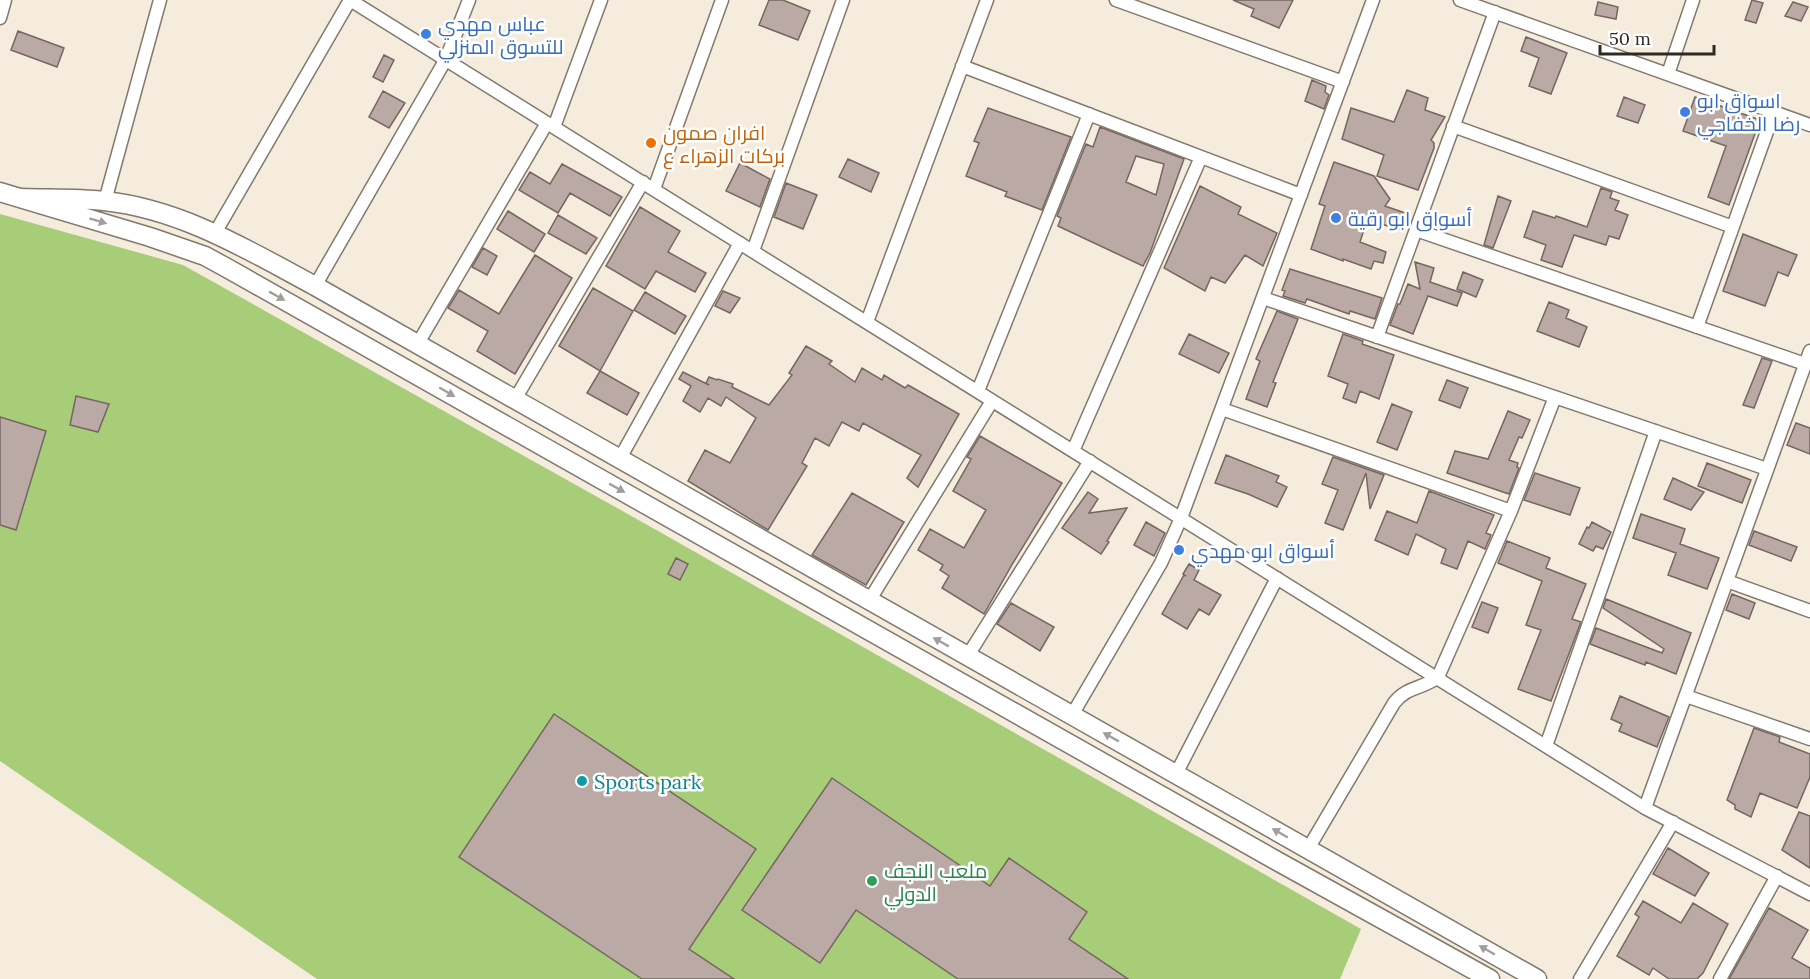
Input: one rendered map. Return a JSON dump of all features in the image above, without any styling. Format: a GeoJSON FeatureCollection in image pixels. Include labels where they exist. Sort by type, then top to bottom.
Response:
{"type":"FeatureCollection","features":[{"type":"Feature","properties":{"kind":"street"},"geometry":{"type":"LineString","coordinates":[[0,18],[5,0]]}},
{"type":"Feature","properties":{"kind":"street"},"geometry":{"type":"LineString","coordinates":[[105,201],[160,0]]}},
{"type":"Feature","properties":{"kind":"street"},"geometry":{"type":"LineString","coordinates":[[215,233],[350,0],[1645,808],[1810,894]]}},
{"type":"Feature","properties":{"kind":"street"},"geometry":{"type":"LineString","coordinates":[[315,286],[446,59],[469,0]]}},
{"type":"Feature","properties":{"kind":"street"},"geometry":{"type":"LineString","coordinates":[[417,345],[550,125],[601,0]]}},
{"type":"Feature","properties":{"kind":"street"},"geometry":{"type":"LineString","coordinates":[[654,189],[722,0]]}},
{"type":"Feature","properties":{"kind":"street"},"geometry":{"type":"LineString","coordinates":[[753,251],[843,0]]}},
{"type":"Feature","properties":{"kind":"street"},"geometry":{"type":"LineString","coordinates":[[867,322],[987,0]]}},
{"type":"Feature","properties":{"kind":"street"},"geometry":{"type":"LineString","coordinates":[[1116,0],[1343,82]]}},
{"type":"Feature","properties":{"kind":"street"},"geometry":{"type":"LineString","coordinates":[[1072,715],[1161,563],[1181,518],[1373,0]]}},
{"type":"Feature","properties":{"kind":"street"},"geometry":{"type":"LineString","coordinates":[[1460,0],[1810,125]]}},
{"type":"Feature","properties":{"kind":"street"},"geometry":{"type":"LineString","coordinates":[[1668,74],[1693,0]]}},
{"type":"Feature","properties":{"kind":"street"},"geometry":{"type":"LineString","coordinates":[[1377,337],[1495,12]]}},
{"type":"Feature","properties":{"kind":"street"},"geometry":{"type":"LineString","coordinates":[[962,66],[1301,195]]}},
{"type":"Feature","properties":{"kind":"street"},"geometry":{"type":"LineString","coordinates":[[1697,327],[1774,112]]}},
{"type":"Feature","properties":{"kind":"street"},"geometry":{"type":"LineString","coordinates":[[978,391],[1089,114]]}},
{"type":"Feature","properties":{"kind":"street"},"geometry":{"type":"LineString","coordinates":[[1453,126],[1733,227]]}},
{"type":"Feature","properties":{"kind":"street"},"geometry":{"type":"LineString","coordinates":[[1073,451],[1201,157]]}},
{"type":"Feature","properties":{"kind":"street"},"geometry":{"type":"LineString","coordinates":[[514,401],[643,182]]}},
{"type":"Feature","properties":{"kind":"street"},"geometry":{"type":"LineString","coordinates":[[0,192],[205,256],[1490,979]]}},
{"type":"Feature","properties":{"kind":"street"},"geometry":{"type":"LineString","coordinates":[[22,198],[105,201],[157,212],[215,233],[315,286],[514,401],[1538,979]]}},
{"type":"Feature","properties":{"kind":"street"},"geometry":{"type":"LineString","coordinates":[[1416,230],[1805,364]]}},
{"type":"Feature","properties":{"kind":"street"},"geometry":{"type":"LineString","coordinates":[[619,460],[740,243]]}},
{"type":"Feature","properties":{"kind":"street"},"geometry":{"type":"LineString","coordinates":[[1263,298],[1767,469]]}},
{"type":"Feature","properties":{"kind":"street"},"geometry":{"type":"LineString","coordinates":[[1645,808],[1810,351]]}},
{"type":"Feature","properties":{"kind":"street"},"geometry":{"type":"LineString","coordinates":[[1308,849],[1394,703],[1404,693],[1438,677],[1511,511],[1555,397]]}},
{"type":"Feature","properties":{"kind":"street"},"geometry":{"type":"LineString","coordinates":[[869,601],[992,400]]}},
{"type":"Feature","properties":{"kind":"street"},"geometry":{"type":"LineString","coordinates":[[1222,409],[1511,511]]}},
{"type":"Feature","properties":{"kind":"street"},"geometry":{"type":"LineString","coordinates":[[1546,746],[1656,431]]}},
{"type":"Feature","properties":{"kind":"street"},"geometry":{"type":"LineString","coordinates":[[967,657],[1090,461]]}},
{"type":"Feature","properties":{"kind":"street"},"geometry":{"type":"LineString","coordinates":[[1176,774],[1277,578]]}},
{"type":"Feature","properties":{"kind":"street"},"geometry":{"type":"LineString","coordinates":[[1727,581],[1810,611]]}},
{"type":"Feature","properties":{"kind":"street"},"geometry":{"type":"LineString","coordinates":[[1686,696],[1810,738]]}},
{"type":"Feature","properties":{"kind":"street"},"geometry":{"type":"LineString","coordinates":[[1580,979],[1673,822]]}},
{"type":"Feature","properties":{"kind":"street"},"geometry":{"type":"LineString","coordinates":[[1720,979],[1777,876]]}},
{"type":"Feature","properties":{"kind":"green space"},"geometry":{"type":"Polygon","coordinates":[[[0,214],[183,265],[1361,929],[1340,979],[317,979],[0,761],[0,214]]]}},
{"type":"Feature","properties":{"kind":"building"},"geometry":{"type":"Polygon","coordinates":[[[769,0],[783,0],[810,11],[798,40],[759,25],[769,0]]]}},
{"type":"Feature","properties":{"kind":"building"},"geometry":{"type":"Polygon","coordinates":[[[1233,0],[1293,0],[1279,28],[1251,16],[1254,9],[1233,0]]]}},
{"type":"Feature","properties":{"kind":"building"},"geometry":{"type":"Polygon","coordinates":[[[1752,0],[1763,3],[1756,23],[1745,20],[1752,0]]]}},
{"type":"Feature","properties":{"kind":"building"},"geometry":{"type":"Polygon","coordinates":[[[1598,2],[1618,7],[1616,19],[1595,15],[1598,2]]]}},
{"type":"Feature","properties":{"kind":"building"},"geometry":{"type":"Polygon","coordinates":[[[1793,2],[1808,7],[1801,21],[1785,16],[1793,2]]]}},
{"type":"Feature","properties":{"kind":"building"},"geometry":{"type":"Polygon","coordinates":[[[18,31],[64,48],[57,67],[11,50],[18,31]]]}},
{"type":"Feature","properties":{"kind":"building"},"geometry":{"type":"Polygon","coordinates":[[[1526,37],[1567,53],[1551,94],[1529,86],[1539,58],[1521,51],[1526,37]]]}},
{"type":"Feature","properties":{"kind":"building"},"geometry":{"type":"Polygon","coordinates":[[[384,55],[394,60],[383,82],[373,77],[384,55]]]}},
{"type":"Feature","properties":{"kind":"building"},"geometry":{"type":"Polygon","coordinates":[[[1312,80],[1326,86],[1325,92],[1329,95],[1324,109],[1305,101],[1312,80]]]}},
{"type":"Feature","properties":{"kind":"building"},"geometry":{"type":"Polygon","coordinates":[[[1407,90],[1428,98],[1425,110],[1445,117],[1431,140],[1434,148],[1418,190],[1377,176],[1384,155],[1342,139],[1351,108],[1394,122],[1407,90]]]}},
{"type":"Feature","properties":{"kind":"building"},"geometry":{"type":"Polygon","coordinates":[[[383,91],[405,103],[389,128],[369,117],[383,91]]]}},
{"type":"Feature","properties":{"kind":"building"},"geometry":{"type":"Polygon","coordinates":[[[1624,97],[1645,105],[1638,123],[1617,116],[1624,97]]]}},
{"type":"Feature","properties":{"kind":"building"},"geometry":{"type":"Polygon","coordinates":[[[1695,97],[1760,120],[1729,205],[1708,197],[1726,146],[1683,131],[1695,97]]]}},
{"type":"Feature","properties":{"kind":"building"},"geometry":{"type":"Polygon","coordinates":[[[988,108],[1071,137],[1042,210],[1005,196],[1007,192],[966,176],[979,143],[974,141],[988,108]]]}},
{"type":"Feature","properties":{"kind":"building"},"geometry":{"type":"Polygon","coordinates":[[[1100,127],[1184,159],[1150,253],[1143,266],[1058,226],[1061,218],[1057,216],[1086,144],[1093,147],[1100,127]],[[1136,156],[1126,182],[1156,195],[1164,164],[1136,156]]]}},
{"type":"Feature","properties":{"kind":"building"},"geometry":{"type":"Polygon","coordinates":[[[848,159],[879,173],[871,192],[839,177],[848,159]]]}},
{"type":"Feature","properties":{"kind":"building"},"geometry":{"type":"Polygon","coordinates":[[[1334,162],[1374,176],[1390,199],[1385,206],[1408,214],[1402,230],[1367,220],[1360,242],[1386,252],[1383,263],[1374,261],[1371,269],[1311,249],[1325,206],[1319,204],[1334,162]]]}},
{"type":"Feature","properties":{"kind":"building"},"geometry":{"type":"Polygon","coordinates":[[[740,163],[770,179],[760,207],[726,191],[740,163]]]}},
{"type":"Feature","properties":{"kind":"building"},"geometry":{"type":"Polygon","coordinates":[[[562,164],[622,197],[610,216],[570,193],[558,213],[519,190],[530,172],[550,184],[562,164]]]}},
{"type":"Feature","properties":{"kind":"building"},"geometry":{"type":"Polygon","coordinates":[[[786,183],[817,195],[803,229],[774,217],[786,183]]]}},
{"type":"Feature","properties":{"kind":"building"},"geometry":{"type":"Polygon","coordinates":[[[1200,186],[1241,207],[1238,214],[1277,233],[1263,266],[1245,255],[1225,283],[1211,277],[1205,291],[1164,268],[1200,186]]]}},
{"type":"Feature","properties":{"kind":"building"},"geometry":{"type":"Polygon","coordinates":[[[1601,188],[1612,192],[1610,198],[1619,201],[1615,210],[1628,215],[1619,239],[1609,236],[1606,245],[1574,235],[1562,267],[1541,260],[1546,245],[1524,237],[1533,211],[1587,227],[1601,188]]]}},
{"type":"Feature","properties":{"kind":"building"},"geometry":{"type":"Polygon","coordinates":[[[1498,196],[1511,201],[1493,248],[1484,245],[1498,196]]]}},
{"type":"Feature","properties":{"kind":"building"},"geometry":{"type":"Polygon","coordinates":[[[640,207],[680,231],[668,252],[706,273],[695,292],[656,271],[645,289],[606,266],[640,207]]]}},
{"type":"Feature","properties":{"kind":"building"},"geometry":{"type":"Polygon","coordinates":[[[508,211],[545,234],[534,252],[497,229],[508,211]]]}},
{"type":"Feature","properties":{"kind":"building"},"geometry":{"type":"Polygon","coordinates":[[[558,215],[597,238],[586,254],[548,233],[558,215]]]}},
{"type":"Feature","properties":{"kind":"building"},"geometry":{"type":"Polygon","coordinates":[[[1743,234],[1797,255],[1788,276],[1778,272],[1765,306],[1723,291],[1743,234]]]}},
{"type":"Feature","properties":{"kind":"building"},"geometry":{"type":"Polygon","coordinates":[[[483,248],[497,256],[487,275],[472,267],[483,248]]]}},
{"type":"Feature","properties":{"kind":"building"},"geometry":{"type":"Polygon","coordinates":[[[535,255],[572,278],[515,374],[477,351],[488,331],[448,308],[459,290],[499,314],[535,255]]]}},
{"type":"Feature","properties":{"kind":"building"},"geometry":{"type":"Polygon","coordinates":[[[1415,262],[1434,268],[1430,282],[1462,293],[1457,306],[1428,296],[1413,334],[1390,325],[1408,284],[1420,289],[1415,262]]]}},
{"type":"Feature","properties":{"kind":"building"},"geometry":{"type":"Polygon","coordinates":[[[1290,269],[1382,298],[1375,319],[1350,311],[1349,314],[1307,299],[1305,303],[1283,296],[1285,291],[1282,290],[1290,269]]]}},
{"type":"Feature","properties":{"kind":"building"},"geometry":{"type":"Polygon","coordinates":[[[1463,272],[1483,280],[1476,297],[1457,289],[1463,272]]]}},
{"type":"Feature","properties":{"kind":"building"},"geometry":{"type":"Polygon","coordinates":[[[593,288],[633,311],[600,371],[559,346],[593,288]]]}},
{"type":"Feature","properties":{"kind":"building"},"geometry":{"type":"Polygon","coordinates":[[[723,291],[740,298],[730,313],[715,306],[723,291]]]}},
{"type":"Feature","properties":{"kind":"building"},"geometry":{"type":"Polygon","coordinates":[[[645,292],[686,316],[675,334],[634,310],[645,292]]]}},
{"type":"Feature","properties":{"kind":"building"},"geometry":{"type":"Polygon","coordinates":[[[1549,302],[1569,310],[1566,318],[1587,327],[1579,347],[1537,331],[1549,302]]]}},
{"type":"Feature","properties":{"kind":"building"},"geometry":{"type":"Polygon","coordinates":[[[1277,311],[1298,319],[1273,382],[1276,383],[1267,407],[1246,399],[1260,361],[1256,359],[1277,311]]]}},
{"type":"Feature","properties":{"kind":"building"},"geometry":{"type":"Polygon","coordinates":[[[1189,334],[1229,353],[1219,373],[1179,354],[1189,334]]]}},
{"type":"Feature","properties":{"kind":"building"},"geometry":{"type":"Polygon","coordinates":[[[1343,334],[1363,341],[1362,344],[1394,355],[1379,399],[1360,391],[1356,403],[1343,398],[1348,384],[1328,376],[1343,334]]]}},
{"type":"Feature","properties":{"kind":"building"},"geometry":{"type":"Polygon","coordinates":[[[806,346],[832,361],[829,364],[855,382],[862,368],[882,380],[884,375],[905,388],[908,385],[959,414],[918,487],[907,478],[921,455],[863,423],[859,431],[842,422],[829,446],[815,438],[802,463],[807,466],[768,530],[688,481],[705,450],[730,463],[756,418],[726,397],[721,406],[708,398],[700,412],[683,401],[691,386],[679,379],[683,372],[709,385],[706,383],[709,377],[718,379],[733,384],[732,387],[769,405],[792,375],[789,373],[806,346]]]}},
{"type":"Feature","properties":{"kind":"building"},"geometry":{"type":"Polygon","coordinates":[[[1762,358],[1772,361],[1754,408],[1743,405],[1762,358]]]}},
{"type":"Feature","properties":{"kind":"building"},"geometry":{"type":"Polygon","coordinates":[[[600,371],[639,393],[627,415],[587,393],[600,371]]]}},
{"type":"Feature","properties":{"kind":"building"},"geometry":{"type":"Polygon","coordinates":[[[1447,380],[1468,388],[1460,408],[1439,400],[1447,380]]]}},
{"type":"Feature","properties":{"kind":"building"},"geometry":{"type":"Polygon","coordinates":[[[76,396],[109,404],[98,432],[70,425],[76,396]]]}},
{"type":"Feature","properties":{"kind":"building"},"geometry":{"type":"Polygon","coordinates":[[[1392,404],[1412,412],[1397,450],[1377,442],[1392,404]]]}},
{"type":"Feature","properties":{"kind":"building"},"geometry":{"type":"Polygon","coordinates":[[[1508,411],[1530,420],[1522,438],[1519,437],[1509,460],[1518,463],[1519,468],[1509,494],[1447,473],[1455,451],[1488,459],[1508,411]]]}},
{"type":"Feature","properties":{"kind":"building"},"geometry":{"type":"Polygon","coordinates":[[[0,417],[46,431],[16,530],[0,525],[0,417]]]}},
{"type":"Feature","properties":{"kind":"building"},"geometry":{"type":"Polygon","coordinates":[[[1796,423],[1810,428],[1810,454],[1787,445],[1796,423]]]}},
{"type":"Feature","properties":{"kind":"building"},"geometry":{"type":"Polygon","coordinates":[[[980,436],[1062,483],[984,614],[942,588],[949,576],[940,570],[943,565],[918,550],[930,529],[964,548],[986,510],[953,491],[971,459],[967,457],[980,436]]]}},
{"type":"Feature","properties":{"kind":"building"},"geometry":{"type":"Polygon","coordinates":[[[1226,455],[1279,476],[1276,482],[1287,487],[1277,507],[1215,483],[1226,455]]]}},
{"type":"Feature","properties":{"kind":"building"},"geometry":{"type":"Polygon","coordinates":[[[1333,457],[1384,475],[1370,509],[1366,473],[1343,530],[1325,523],[1338,490],[1322,484],[1333,457]]]}},
{"type":"Feature","properties":{"kind":"building"},"geometry":{"type":"Polygon","coordinates":[[[1707,463],[1751,480],[1742,503],[1698,486],[1707,463]]]}},
{"type":"Feature","properties":{"kind":"building"},"geometry":{"type":"Polygon","coordinates":[[[1535,473],[1580,488],[1570,515],[1524,500],[1535,473]]]}},
{"type":"Feature","properties":{"kind":"building"},"geometry":{"type":"Polygon","coordinates":[[[1673,478],[1704,492],[1691,510],[1664,499],[1673,478]]]}},
{"type":"Feature","properties":{"kind":"building"},"geometry":{"type":"Polygon","coordinates":[[[1429,491],[1494,515],[1486,533],[1491,535],[1485,549],[1468,541],[1457,569],[1441,563],[1446,549],[1416,534],[1408,555],[1375,540],[1387,511],[1417,523],[1429,491]]]}},
{"type":"Feature","properties":{"kind":"building"},"geometry":{"type":"Polygon","coordinates":[[[1088,492],[1098,499],[1089,513],[1127,508],[1101,554],[1062,528],[1088,492]]]}},
{"type":"Feature","properties":{"kind":"building"},"geometry":{"type":"Polygon","coordinates":[[[852,493],[904,522],[866,585],[812,555],[852,493]]]}},
{"type":"Feature","properties":{"kind":"building"},"geometry":{"type":"Polygon","coordinates":[[[1641,514],[1685,529],[1680,544],[1719,558],[1707,589],[1668,575],[1676,553],[1633,538],[1641,514]]]}},
{"type":"Feature","properties":{"kind":"building"},"geometry":{"type":"Polygon","coordinates":[[[1146,522],[1165,533],[1154,556],[1134,545],[1146,522]]]}},
{"type":"Feature","properties":{"kind":"building"},"geometry":{"type":"Polygon","coordinates":[[[1592,522],[1611,532],[1603,549],[1596,546],[1593,551],[1579,544],[1592,522]]]}},
{"type":"Feature","properties":{"kind":"building"},"geometry":{"type":"Polygon","coordinates":[[[1754,531],[1797,547],[1791,561],[1749,545],[1754,531]]]}},
{"type":"Feature","properties":{"kind":"building"},"geometry":{"type":"Polygon","coordinates":[[[1507,541],[1550,558],[1546,568],[1586,584],[1572,619],[1581,622],[1551,701],[1518,689],[1541,630],[1526,625],[1542,581],[1498,563],[1507,541]]]}},
{"type":"Feature","properties":{"kind":"building"},"geometry":{"type":"Polygon","coordinates":[[[676,558],[688,564],[680,580],[668,574],[676,558]]]}},
{"type":"Feature","properties":{"kind":"building"},"geometry":{"type":"Polygon","coordinates":[[[1189,564],[1199,570],[1194,580],[1221,595],[1209,615],[1199,609],[1187,629],[1162,614],[1184,575],[1186,576],[1183,574],[1189,564]]]}},
{"type":"Feature","properties":{"kind":"building"},"geometry":{"type":"Polygon","coordinates":[[[1732,594],[1755,603],[1749,619],[1726,610],[1732,594]]]}},
{"type":"Feature","properties":{"kind":"building"},"geometry":{"type":"Polygon","coordinates":[[[1606,599],[1691,633],[1676,674],[1590,644],[1596,628],[1662,653],[1664,649],[1603,608],[1606,599]]]}},
{"type":"Feature","properties":{"kind":"building"},"geometry":{"type":"Polygon","coordinates":[[[1482,602],[1498,608],[1488,633],[1472,627],[1482,602]]]}},
{"type":"Feature","properties":{"kind":"building"},"geometry":{"type":"Polygon","coordinates":[[[1011,603],[1054,627],[1040,651],[997,624],[1011,603]]]}},
{"type":"Feature","properties":{"kind":"building"},"geometry":{"type":"Polygon","coordinates":[[[1620,696],[1669,717],[1657,747],[1619,731],[1622,724],[1611,719],[1620,696]]]}},
{"type":"Feature","properties":{"kind":"building","name":"Sports park"},"geometry":{"type":"Polygon","coordinates":[[[554,714],[756,849],[689,949],[734,979],[642,979],[459,857],[554,714]]]}},
{"type":"Feature","properties":{"kind":"building"},"geometry":{"type":"Polygon","coordinates":[[[1754,728],[1780,737],[1779,742],[1810,754],[1810,777],[1797,808],[1760,793],[1751,817],[1735,809],[1735,805],[1727,800],[1754,728]]]}},
{"type":"Feature","properties":{"kind":"building","name":"ملعب النجف الدولي"},"geometry":{"type":"Polygon","coordinates":[[[832,778],[990,886],[1009,858],[1087,912],[1069,939],[1128,979],[958,979],[856,910],[820,963],[742,910],[832,778]]]}},
{"type":"Feature","properties":{"kind":"building"},"geometry":{"type":"Polygon","coordinates":[[[1799,812],[1810,816],[1810,868],[1782,850],[1799,812]]]}},
{"type":"Feature","properties":{"kind":"building"},"geometry":{"type":"Polygon","coordinates":[[[1668,848],[1709,873],[1695,896],[1653,874],[1668,848]]]}},
{"type":"Feature","properties":{"kind":"building"},"geometry":{"type":"Polygon","coordinates":[[[1643,901],[1681,923],[1693,903],[1728,924],[1703,973],[1697,979],[1669,979],[1653,968],[1649,975],[1617,956],[1639,917],[1635,914],[1643,901]]]}},
{"type":"Feature","properties":{"kind":"building"},"geometry":{"type":"Polygon","coordinates":[[[1769,908],[1808,930],[1792,958],[1810,968],[1810,979],[1729,979],[1769,908]]]}},
{"type":"Feature","properties":{"kind":"place","name":"عباس مهدي للتسوق المنزلي"},"geometry":{"type":"Point","coordinates":[426,34]}},
{"type":"Feature","properties":{"kind":"place","name":"اسواق ابو رضا الخفاجي"},"geometry":{"type":"Point","coordinates":[1685,112]}},
{"type":"Feature","properties":{"kind":"place","name":"افران صمون بركات الزهراء ع"},"geometry":{"type":"Point","coordinates":[651,143]}},
{"type":"Feature","properties":{"kind":"place","name":"أسواق ابو رقية"},"geometry":{"type":"Point","coordinates":[1336,218]}},
{"type":"Feature","properties":{"kind":"place","name":"أسواق ابو مهدي"},"geometry":{"type":"Point","coordinates":[1179,550]}},
{"type":"Feature","properties":{"kind":"place","name":"Sports park"},"geometry":{"type":"Point","coordinates":[582,781]}},
{"type":"Feature","properties":{"kind":"place","name":"ملعب النجف الدولي"},"geometry":{"type":"Point","coordinates":[872,881]}}]}
